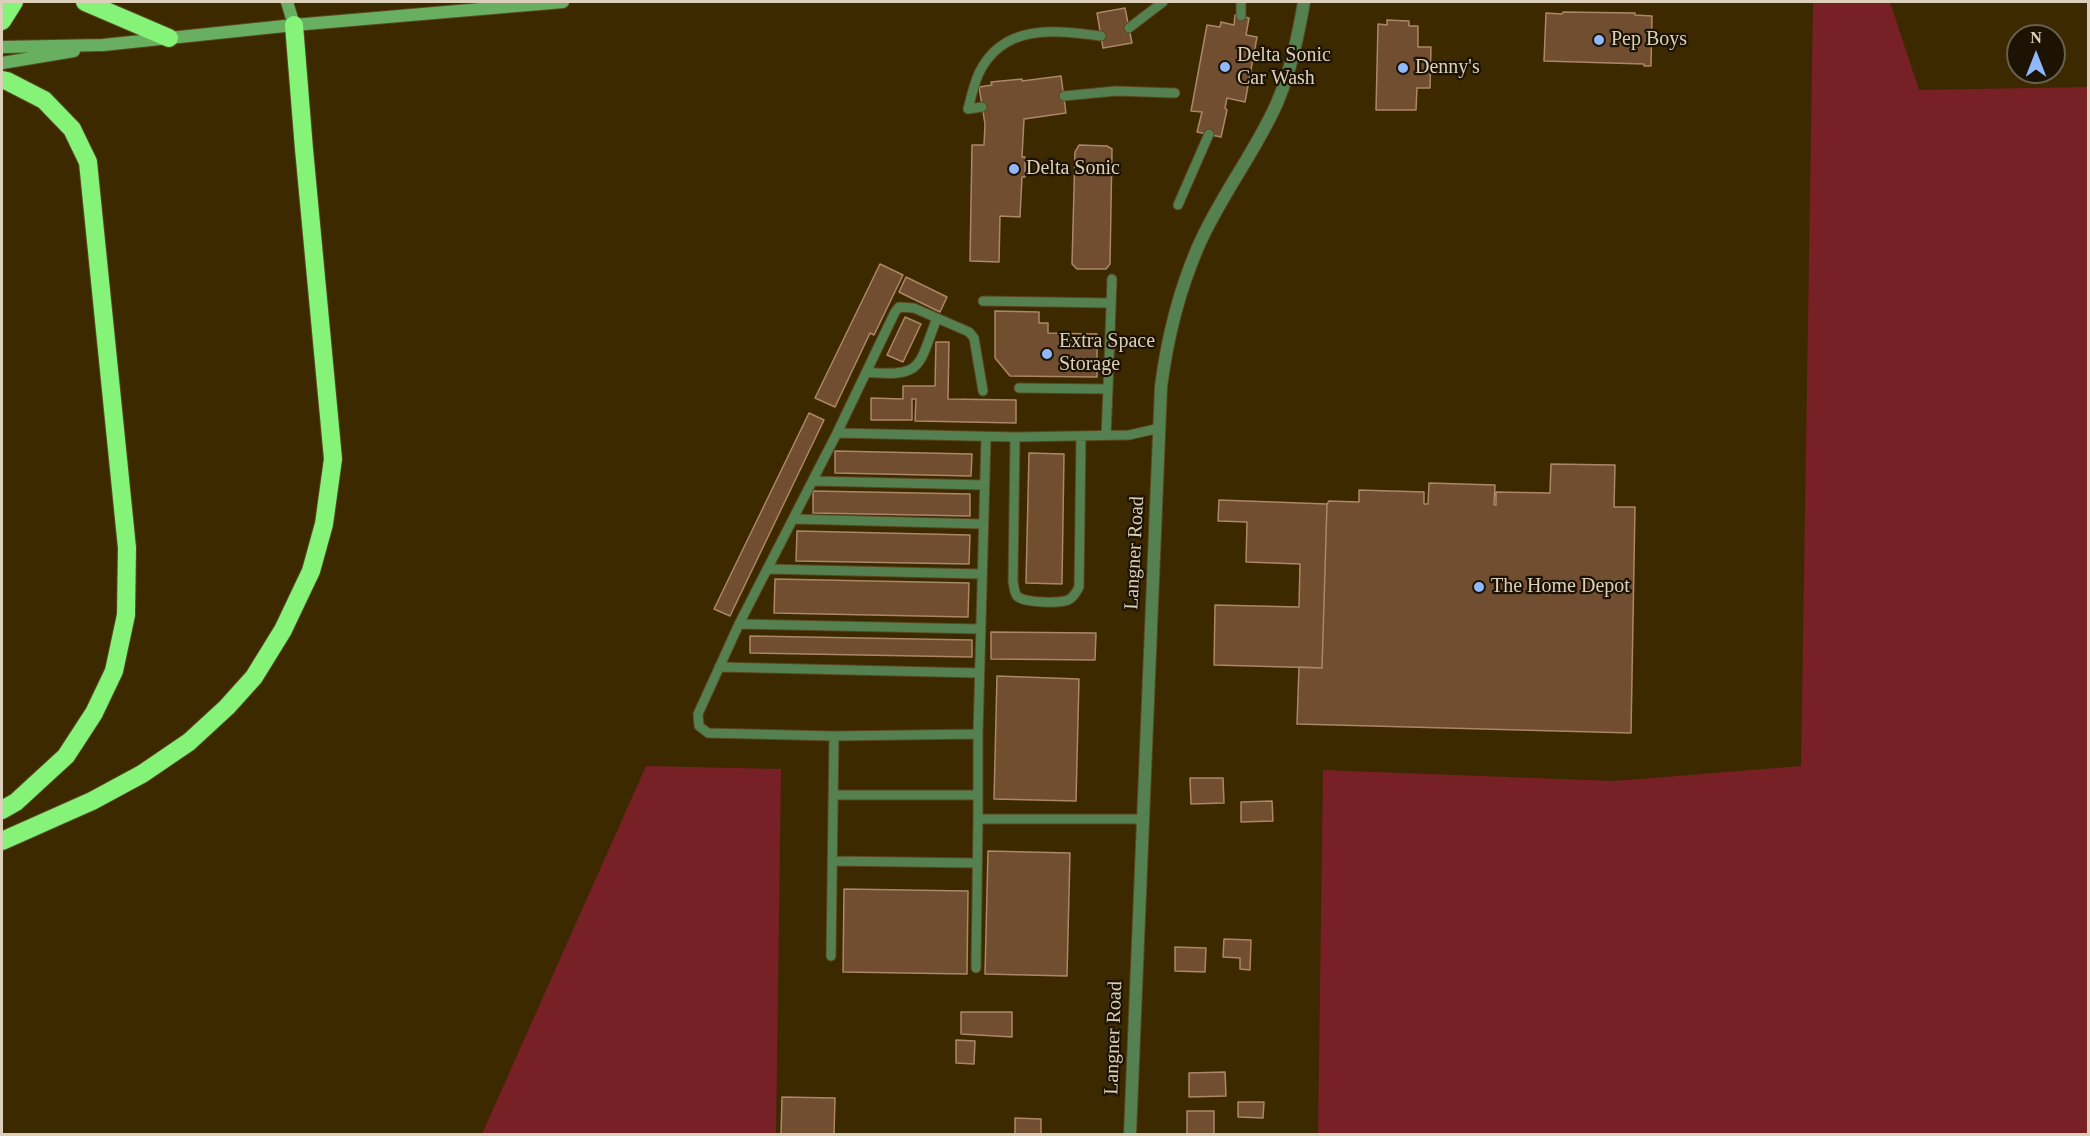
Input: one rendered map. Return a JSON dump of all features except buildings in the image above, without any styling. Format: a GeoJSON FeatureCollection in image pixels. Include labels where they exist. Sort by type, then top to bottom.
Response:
{"type":"FeatureCollection","features":[{"type":"Feature","properties":{"kind":"highway"},"geometry":{"type":"LineString","coordinates":[[2,21],[14,2]]}},
{"type":"Feature","properties":{"kind":"highway"},"geometry":{"type":"LineString","coordinates":[[84,2],[169,38]]}},
{"type":"Feature","properties":{"kind":"highway"},"geometry":{"type":"LineString","coordinates":[[2,841],[92,801],[142,774],[189,742],[227,707],[254,677],[283,630],[311,571],[324,524],[333,459],[294,25]]}},
{"type":"Feature","properties":{"kind":"highway"},"geometry":{"type":"LineString","coordinates":[[2,80],[44,100],[72,129],[88,162],[127,548],[126,615],[114,671],[94,713],[66,756],[16,802],[2,810]]}},
{"type":"Feature","properties":{"kind":"street"},"geometry":{"type":"LineString","coordinates":[[287,2],[294,25]]}},
{"type":"Feature","properties":{"kind":"street"},"geometry":{"type":"LineString","coordinates":[[2,63],[104,45],[294,25],[563,2]]}},
{"type":"Feature","properties":{"kind":"street","name":"Langner Road"},"geometry":{"type":"LineString","coordinates":[[1130,1134],[1161,387],[1164,364],[1173,325],[1199,246],[1232,181],[1276,104],[1291,67],[1304,2]]}},
{"type":"Feature","properties":{"kind":"street"},"geometry":{"type":"LineString","coordinates":[[2,47],[104,45]]}},
{"type":"Feature","properties":{"kind":"lane"},"geometry":{"type":"LineString","coordinates":[[1129,28],[1163,2]]}},
{"type":"Feature","properties":{"kind":"lane"},"geometry":{"type":"LineString","coordinates":[[1241,2],[1241,16]]}},
{"type":"Feature","properties":{"kind":"lane"},"geometry":{"type":"LineString","coordinates":[[982,107],[968,109],[979,74],[989,56],[1001,45],[1024,35],[1057,30],[1101,36]]}},
{"type":"Feature","properties":{"kind":"lane"},"geometry":{"type":"LineString","coordinates":[[1064,96],[1116,91],[1175,93]]}},
{"type":"Feature","properties":{"kind":"lane"},"geometry":{"type":"LineString","coordinates":[[1178,205],[1209,134]]}},
{"type":"Feature","properties":{"kind":"lane"},"geometry":{"type":"LineString","coordinates":[[1106,435],[1112,279]]}},
{"type":"Feature","properties":{"kind":"lane"},"geometry":{"type":"LineString","coordinates":[[983,301],[1111,303]]}},
{"type":"Feature","properties":{"kind":"lane"},"geometry":{"type":"LineString","coordinates":[[978,734],[834,736],[708,733],[699,726],[698,714],[739,624],[837,433],[894,312],[899,307],[914,308],[969,332],[974,338],[983,391]]}},
{"type":"Feature","properties":{"kind":"lane"},"geometry":{"type":"LineString","coordinates":[[866,372],[890,375],[911,371],[919,363],[937,318]]}},
{"type":"Feature","properties":{"kind":"lane"},"geometry":{"type":"LineString","coordinates":[[1019,387],[1108,389]]}},
{"type":"Feature","properties":{"kind":"lane"},"geometry":{"type":"LineString","coordinates":[[837,433],[986,437],[1081,436],[1129,435],[1160,428]]}},
{"type":"Feature","properties":{"kind":"lane"},"geometry":{"type":"LineString","coordinates":[[1015,437],[1013,581],[1015,594],[1026,600],[1062,602],[1070,599],[1079,587],[1081,436]]}},
{"type":"Feature","properties":{"kind":"lane"},"geometry":{"type":"LineString","coordinates":[[976,968],[978,734],[986,437]]}},
{"type":"Feature","properties":{"kind":"lane"},"geometry":{"type":"LineString","coordinates":[[813,481],[984,485]]}},
{"type":"Feature","properties":{"kind":"lane"},"geometry":{"type":"LineString","coordinates":[[793,519],[983,524]]}},
{"type":"Feature","properties":{"kind":"lane"},"geometry":{"type":"LineString","coordinates":[[768,569],[982,574]]}},
{"type":"Feature","properties":{"kind":"lane"},"geometry":{"type":"LineString","coordinates":[[739,624],[981,629]]}},
{"type":"Feature","properties":{"kind":"lane"},"geometry":{"type":"LineString","coordinates":[[719,667],[980,673]]}},
{"type":"Feature","properties":{"kind":"lane"},"geometry":{"type":"LineString","coordinates":[[831,956],[834,736]]}},
{"type":"Feature","properties":{"kind":"lane"},"geometry":{"type":"LineString","coordinates":[[833,795],[978,795]]}},
{"type":"Feature","properties":{"kind":"lane"},"geometry":{"type":"LineString","coordinates":[[978,819],[1143,819]]}},
{"type":"Feature","properties":{"kind":"lane"},"geometry":{"type":"LineString","coordinates":[[832,861],[977,863]]}},
{"type":"Feature","properties":{"kind":"shaded area"},"geometry":{"type":"Polygon","coordinates":[[[1813,2],[1890,2],[1919,90],[2088,87],[2088,1134],[1318,1134],[1323,770],[1614,781],[1801,766],[1813,2]]]}},
{"type":"Feature","properties":{"kind":"shaded area"},"geometry":{"type":"Polygon","coordinates":[[[646,766],[781,769],[776,1134],[482,1134],[646,766]]]}},
{"type":"Feature","properties":{"kind":"place","name":"Pep Boys"},"geometry":{"type":"Point","coordinates":[1599,40]}},
{"type":"Feature","properties":{"kind":"place","name":"Delta Sonic Car Wash"},"geometry":{"type":"Point","coordinates":[1225,67]}},
{"type":"Feature","properties":{"kind":"place","name":"Denny's"},"geometry":{"type":"Point","coordinates":[1403,68]}},
{"type":"Feature","properties":{"kind":"place","name":"Delta Sonic"},"geometry":{"type":"Point","coordinates":[1014,169]}},
{"type":"Feature","properties":{"kind":"place","name":"Extra Space Storage"},"geometry":{"type":"Point","coordinates":[1047,354]}},
{"type":"Feature","properties":{"kind":"place","name":"The Home Depot"},"geometry":{"type":"Point","coordinates":[1479,587]}}]}
